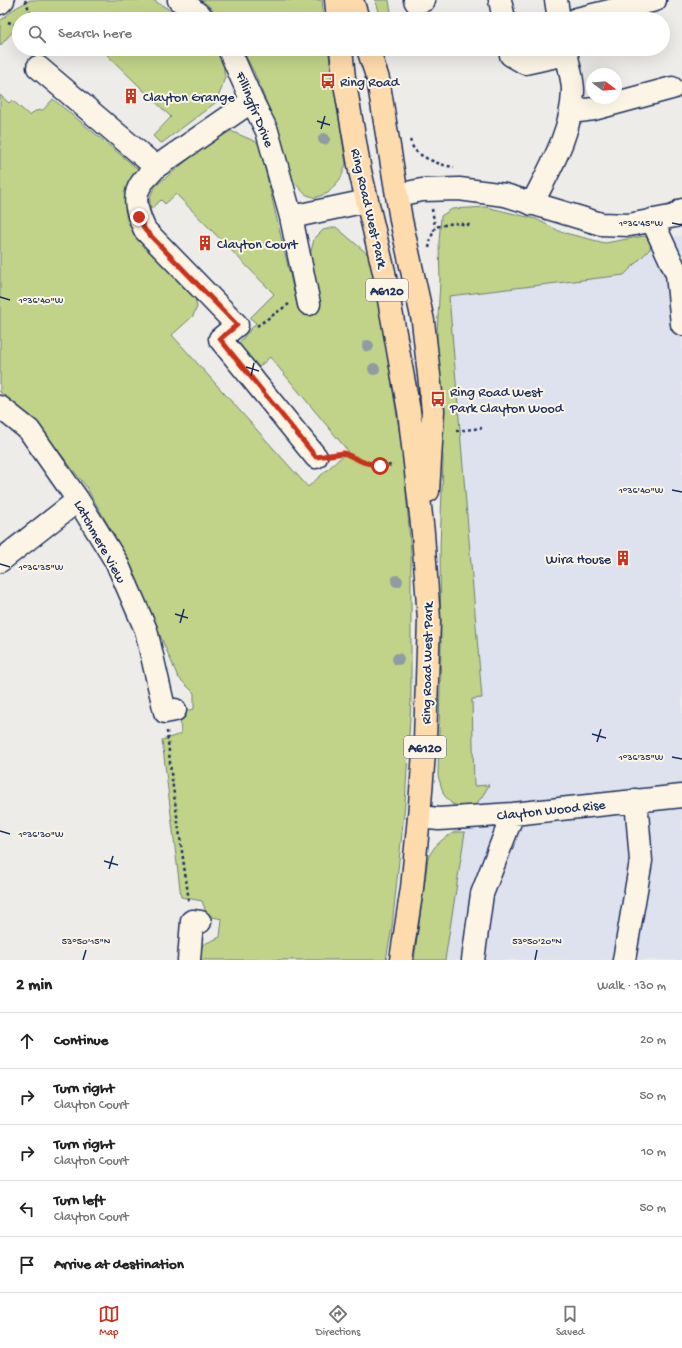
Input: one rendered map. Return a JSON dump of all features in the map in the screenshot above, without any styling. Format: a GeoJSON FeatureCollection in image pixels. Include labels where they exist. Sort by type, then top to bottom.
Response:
{"type":"FeatureCollection","features":[{"type":"Feature","properties":{"kind":"highway"},"geometry":{"type":"LineString","coordinates":[[336,0],[337,12]]}},
{"type":"Feature","properties":{"kind":"highway"},"geometry":{"type":"LineString","coordinates":[[352,0],[356,12]]}},
{"type":"Feature","properties":{"kind":"highway","name":"Ring Road West Park"},"geometry":{"type":"LineString","coordinates":[[342,56],[345,86],[367,201],[384,272],[409,411],[423,533],[428,620],[425,740],[420,817],[412,888],[401,960]]}},
{"type":"Feature","properties":{"kind":"highway","name":"Ring Road West Park"},"geometry":{"type":"LineString","coordinates":[[370,56],[378,79],[401,220],[423,321],[433,411],[429,480],[423,533]]}},
{"type":"Feature","properties":{"kind":"highway"},"geometry":{"type":"LineString","coordinates":[[367,201],[380,172],[370,115],[378,79]]}},
{"type":"Feature","properties":{"kind":"highway"},"geometry":{"type":"LineString","coordinates":[[367,201],[397,195]]}},
{"type":"Feature","properties":{"kind":"highway","name":"A6120"},"geometry":{"type":"LineString","coordinates":[[393,321],[395,284],[384,216],[387,207],[397,195]]}},
{"type":"Feature","properties":{"kind":"street"},"geometry":{"type":"LineString","coordinates":[[0,3],[3,0]]}},
{"type":"Feature","properties":{"kind":"street"},"geometry":{"type":"LineString","coordinates":[[179,0],[196,12]]}},
{"type":"Feature","properties":{"kind":"street"},"geometry":{"type":"LineString","coordinates":[[415,0],[416,2],[424,0]]}},
{"type":"Feature","properties":{"kind":"street"},"geometry":{"type":"LineString","coordinates":[[500,0],[503,12]]}},
{"type":"Feature","properties":{"kind":"street"},"geometry":{"type":"LineString","coordinates":[[556,0],[558,12]]}},
{"type":"Feature","properties":{"kind":"street"},"geometry":{"type":"LineString","coordinates":[[606,12],[655,0]]}},
{"type":"Feature","properties":{"kind":"street","name":"Fillingfir Drive"},"geometry":{"type":"LineString","coordinates":[[234,56],[252,101],[267,131],[292,218],[308,299]]}},
{"type":"Feature","properties":{"kind":"street"},"geometry":{"type":"LineString","coordinates":[[513,56],[525,63],[551,56]]}},
{"type":"Feature","properties":{"kind":"street"},"geometry":{"type":"LineString","coordinates":[[532,204],[564,137],[571,112],[573,90],[567,56]]}},
{"type":"Feature","properties":{"kind":"street"},"geometry":{"type":"LineString","coordinates":[[38,67],[156,167]]}},
{"type":"Feature","properties":{"kind":"street"},"geometry":{"type":"LineString","coordinates":[[571,112],[594,109],[672,88]]}},
{"type":"Feature","properties":{"kind":"street"},"geometry":{"type":"LineString","coordinates":[[252,101],[156,167],[140,185],[136,200],[139,217],[145,230],[237,325],[220,339],[316,457]]}},
{"type":"Feature","properties":{"kind":"street"},"geometry":{"type":"LineString","coordinates":[[397,195],[422,190],[460,189],[505,195],[601,224],[629,225],[680,215]]}},
{"type":"Feature","properties":{"kind":"street"},"geometry":{"type":"LineString","coordinates":[[292,218],[367,201]]}},
{"type":"Feature","properties":{"kind":"street"},"geometry":{"type":"LineString","coordinates":[[652,220],[677,274],[682,324]]}},
{"type":"Feature","properties":{"kind":"street","name":"Latchmere View"},"geometry":{"type":"LineString","coordinates":[[0,407],[29,430],[78,500],[117,563],[146,630],[170,711]]}},
{"type":"Feature","properties":{"kind":"street"},"geometry":{"type":"LineString","coordinates":[[0,561],[78,500]]}},
{"type":"Feature","properties":{"kind":"street","name":"Clayton Wood Rise"},"geometry":{"type":"LineString","coordinates":[[420,817],[439,819],[513,814],[682,796]]}},
{"type":"Feature","properties":{"kind":"street"},"geometry":{"type":"LineString","coordinates":[[624,960],[641,861],[636,800]]}},
{"type":"Feature","properties":{"kind":"street"},"geometry":{"type":"LineString","coordinates":[[473,960],[482,894],[513,814]]}},
{"type":"Feature","properties":{"kind":"street"},"geometry":{"type":"LineString","coordinates":[[189,960],[196,922]]}},
{"type":"Feature","properties":{"kind":"path"},"geometry":{"type":"LineString","coordinates":[[25,0],[30,12]]}},
{"type":"Feature","properties":{"kind":"path"},"geometry":{"type":"LineString","coordinates":[[408,136],[414,149],[429,160],[447,166],[460,168]]}},
{"type":"Feature","properties":{"kind":"path"},"geometry":{"type":"LineString","coordinates":[[237,325],[256,326],[308,299]]}},
{"type":"Feature","properties":{"kind":"path"},"geometry":{"type":"LineString","coordinates":[[456,431],[482,428]]}},
{"type":"Feature","properties":{"kind":"path"},"geometry":{"type":"LineString","coordinates":[[316,457],[344,453],[363,462],[380,466],[415,462]]}},
{"type":"Feature","properties":{"kind":"path"},"geometry":{"type":"LineString","coordinates":[[170,711],[171,773],[185,878],[196,922]]}},
{"type":"Feature","properties":{"kind":"shaded area"},"geometry":{"type":"Polygon","coordinates":[[[682,235],[682,960],[445,960],[465,832],[474,786],[472,699],[482,698],[449,295],[624,275],[651,240],[682,235]]]}},
{"type":"Feature","properties":{"kind":"green space"},"geometry":{"type":"Polygon","coordinates":[[[30,0],[153,0],[173,12],[12,12],[12,32],[0,46],[0,21],[14,9],[30,0]]]}},
{"type":"Feature","properties":{"kind":"green space"},"geometry":{"type":"Polygon","coordinates":[[[200,0],[322,0],[323,12],[214,12],[208,5],[200,0]]]}},
{"type":"Feature","properties":{"kind":"green space"},"geometry":{"type":"Polygon","coordinates":[[[375,0],[389,0],[391,12],[379,12],[375,0]]]}},
{"type":"Feature","properties":{"kind":"green space"},"geometry":{"type":"Polygon","coordinates":[[[108,56],[219,56],[223,62],[225,77],[215,103],[162,143],[159,142],[153,136],[171,117],[108,56]]]}},
{"type":"Feature","properties":{"kind":"green space"},"geometry":{"type":"Polygon","coordinates":[[[246,56],[329,56],[346,164],[341,178],[328,193],[315,198],[305,194],[291,179],[275,123],[254,72],[246,56]]]}},
{"type":"Feature","properties":{"kind":"green space"},"geometry":{"type":"Polygon","coordinates":[[[0,95],[9,103],[12,100],[30,116],[35,111],[43,110],[53,99],[139,170],[125,202],[127,216],[135,230],[195,297],[197,307],[193,316],[172,335],[308,487],[348,451],[270,357],[259,367],[238,344],[256,323],[250,318],[274,294],[176,194],[165,204],[161,200],[151,209],[151,195],[159,183],[226,129],[259,143],[298,309],[316,304],[309,259],[314,239],[323,230],[336,227],[370,256],[378,296],[403,454],[411,553],[411,701],[405,804],[392,927],[386,960],[200,960],[202,945],[220,937],[222,919],[213,917],[206,912],[202,901],[181,897],[162,740],[181,734],[180,721],[185,712],[194,709],[194,693],[178,677],[125,554],[85,485],[34,420],[0,392],[0,95]]]}},
{"type":"Feature","properties":{"kind":"green space"},"geometry":{"type":"Polygon","coordinates":[[[486,207],[536,219],[561,232],[605,243],[644,236],[651,240],[650,249],[624,275],[449,296],[482,698],[472,699],[474,786],[489,785],[475,805],[465,808],[452,804],[444,795],[438,776],[441,646],[440,548],[443,460],[436,350],[440,282],[439,242],[441,216],[452,209],[486,207]]]}},
{"type":"Feature","properties":{"kind":"green space"},"geometry":{"type":"Polygon","coordinates":[[[455,832],[465,832],[445,960],[414,960],[428,858],[439,842],[455,832]]]}},
{"type":"Feature","properties":{"kind":"place","name":"Ring Road"},"geometry":{"type":"Point","coordinates":[328,81]}},
{"type":"Feature","properties":{"kind":"place","name":"Clayton Grange"},"geometry":{"type":"Point","coordinates":[131,96]}},
{"type":"Feature","properties":{"kind":"place","name":"Clayton Court"},"geometry":{"type":"Point","coordinates":[205,243]}},
{"type":"Feature","properties":{"kind":"place","name":"Ring Road West Park Clayton Wood"},"geometry":{"type":"Point","coordinates":[438,399]}},
{"type":"Feature","properties":{"kind":"place","name":"Wira House"},"geometry":{"type":"Point","coordinates":[623,558]}},
{"type":"Feature","properties":{"kind":"route"},"geometry":{"type":"LineString","coordinates":[[139,217],[145,230],[237,325],[220,339],[316,457],[344,453],[363,462],[380,466]]}}]}
